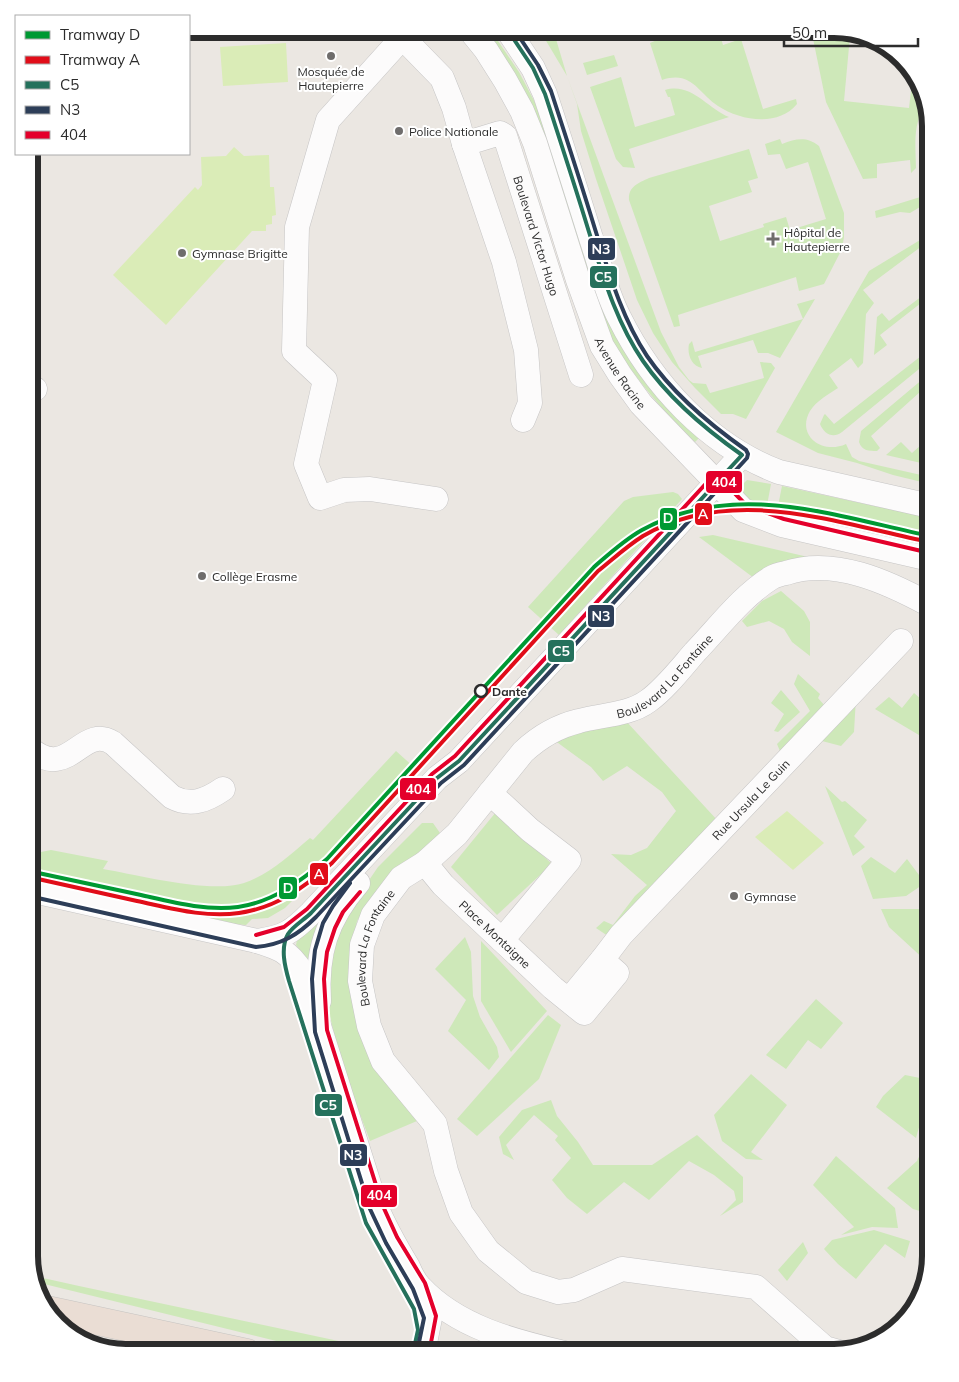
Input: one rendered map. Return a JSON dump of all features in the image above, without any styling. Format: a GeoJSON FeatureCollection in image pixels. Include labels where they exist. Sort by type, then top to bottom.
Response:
{"type":"FeatureCollection","features":[{"type":"Feature","properties":{"kind":"highway"},"geometry":{"type":"LineString","coordinates":[[58,1312],[205,1344]]}},
{"type":"Feature","properties":{"kind":"street"},"geometry":{"type":"LineString","coordinates":[[402,38],[328,120],[297,227],[294,351],[325,380],[306,464],[320,498],[344,490],[370,489],[436,500]]}},
{"type":"Feature","properties":{"kind":"street"},"geometry":{"type":"LineString","coordinates":[[411,38],[442,78],[454,108],[464,144],[504,262],[526,350],[530,403],[523,420]]}},
{"type":"Feature","properties":{"kind":"street","name":"Avenue Racine"},"geometry":{"type":"LineString","coordinates":[[476,38],[486,50],[522,110],[535,143],[578,280],[602,346],[641,404],[743,510],[782,525],[922,557]]}},
{"type":"Feature","properties":{"kind":"street","name":"Avenue Racine"},"geometry":{"type":"LineString","coordinates":[[512,38],[533,68],[545,94],[605,281],[618,315],[634,346],[654,375],[679,403],[712,434],[756,463],[779,472],[922,504]]}},
{"type":"Feature","properties":{"kind":"street","name":"Boulevard Victor Hugo"},"geometry":{"type":"LineString","coordinates":[[464,144],[500,134],[505,136],[581,376]]}},
{"type":"Feature","properties":{"kind":"street"},"geometry":{"type":"LineString","coordinates":[[256,941],[277,938],[288,933],[298,925],[437,778],[459,761],[742,455]]}},
{"type":"Feature","properties":{"kind":"street","name":"Boulevard La Fontaine"},"geometry":{"type":"LineString","coordinates":[[820,1344],[756,1287],[622,1269],[574,1290],[558,1292],[526,1282],[488,1251],[461,1213],[446,1171],[435,1124],[383,1061],[369,1026],[360,981],[362,945],[373,916],[401,878],[425,863],[457,834],[533,742],[559,727],[625,711],[647,702],[744,600],[772,577],[798,569],[825,568],[861,574],[908,592],[922,600]]}},
{"type":"Feature","properties":{"kind":"street","name":"Rue Ursula Le Guin"},"geometry":{"type":"LineString","coordinates":[[602,960],[621,935],[901,641]]}},
{"type":"Feature","properties":{"kind":"street"},"geometry":{"type":"LineString","coordinates":[[38,755],[54,760],[68,755],[93,739],[107,739],[172,798],[179,801],[198,802],[211,798],[223,789]]}},
{"type":"Feature","properties":{"kind":"street"},"geometry":{"type":"LineString","coordinates":[[321,1030],[318,979],[321,951],[329,926],[349,894],[446,786],[459,761]]}},
{"type":"Feature","properties":{"kind":"street"},"geometry":{"type":"LineString","coordinates":[[490,793],[530,830],[570,860],[502,940]]}},
{"type":"Feature","properties":{"kind":"street","name":"Place Montaigne"},"geometry":{"type":"LineString","coordinates":[[425,863],[443,885],[553,988],[569,1000],[602,960]]}},
{"type":"Feature","properties":{"kind":"street"},"geometry":{"type":"LineString","coordinates":[[38,892],[256,941],[274,946],[292,958],[302,972],[376,1206],[391,1240],[419,1286],[430,1318],[425,1344]]}},
{"type":"Feature","properties":{"kind":"street"},"geometry":{"type":"LineString","coordinates":[[419,1286],[447,1309],[486,1330],[529,1344]]}},
{"type":"Feature","properties":{"kind":"green space"},"geometry":{"type":"Polygon","coordinates":[[[484,38],[496,38],[519,72],[540,112],[578,227],[701,436],[695,442],[650,393],[611,339],[484,38]]]}},
{"type":"Feature","properties":{"kind":"green space"},"geometry":{"type":"Polygon","coordinates":[[[544,38],[556,38],[567,76],[544,38]]]}},
{"type":"Feature","properties":{"kind":"green space"},"geometry":{"type":"Polygon","coordinates":[[[656,38],[721,38],[723,45],[741,39],[763,109],[796,99],[797,104],[780,116],[770,119],[748,118],[727,111],[711,101],[688,80],[672,78],[662,80],[650,43],[657,40],[656,38]]]}},
{"type":"Feature","properties":{"kind":"green space"},"geometry":{"type":"Polygon","coordinates":[[[813,38],[850,39],[844,101],[909,108],[912,85],[921,114],[916,128],[916,168],[911,173],[910,160],[877,164],[877,178],[863,179],[826,102],[813,38]]]}},
{"type":"Feature","properties":{"kind":"green space"},"geometry":{"type":"Polygon","coordinates":[[[286,43],[288,82],[223,86],[220,47],[286,43]]]}},
{"type":"Feature","properties":{"kind":"green space"},"geometry":{"type":"Polygon","coordinates":[[[614,55],[618,66],[587,75],[583,63],[614,55]]]}},
{"type":"Feature","properties":{"kind":"green space"},"geometry":{"type":"Polygon","coordinates":[[[567,76],[661,332],[679,367],[693,383],[706,384],[710,393],[764,378],[760,362],[771,363],[775,368],[746,419],[733,414],[721,414],[672,362],[653,333],[637,300],[596,179],[581,131],[577,104],[567,76]]]}},
{"type":"Feature","properties":{"kind":"green space"},"geometry":{"type":"Polygon","coordinates":[[[621,77],[635,127],[675,115],[670,97],[668,97],[665,90],[674,88],[691,93],[729,117],[629,149],[635,168],[623,167],[616,159],[590,87],[621,77]]]}},
{"type":"Feature","properties":{"kind":"green space"},"geometry":{"type":"Polygon","coordinates":[[[780,139],[782,144],[801,139],[819,146],[844,213],[842,249],[824,284],[799,291],[796,277],[678,315],[680,326],[674,327],[629,200],[630,192],[638,184],[649,178],[749,149],[758,178],[748,181],[752,192],[709,206],[720,241],[764,227],[763,224],[786,217],[790,230],[826,219],[808,162],[786,169],[780,154],[768,155],[765,144],[780,139]]]}},
{"type":"Feature","properties":{"kind":"green space","name":"Gymnase Brigitte"},"geometry":{"type":"Polygon","coordinates":[[[234,147],[244,156],[269,155],[270,187],[274,187],[276,215],[272,216],[272,224],[266,225],[266,231],[252,231],[166,325],[113,275],[195,187],[198,190],[202,185],[201,157],[226,156],[234,147]]]}},
{"type":"Feature","properties":{"kind":"green space"},"geometry":{"type":"Polygon","coordinates":[[[922,196],[922,206],[910,213],[900,212],[876,218],[875,211],[922,196]]]}},
{"type":"Feature","properties":{"kind":"green space"},"geometry":{"type":"Polygon","coordinates":[[[922,239],[922,246],[863,290],[874,303],[866,314],[863,363],[858,368],[851,358],[829,375],[838,388],[813,407],[807,420],[806,428],[809,435],[820,445],[837,447],[846,444],[852,457],[859,461],[922,475],[922,482],[818,453],[776,432],[869,271],[922,239]]]}},
{"type":"Feature","properties":{"kind":"green space"},"geometry":{"type":"Polygon","coordinates":[[[922,296],[922,302],[880,335],[887,345],[874,355],[877,317],[882,313],[889,321],[922,296]]]}},
{"type":"Feature","properties":{"kind":"green space"},"geometry":{"type":"Polygon","coordinates":[[[815,299],[780,358],[768,353],[758,353],[753,340],[698,356],[702,368],[695,365],[689,355],[689,344],[692,341],[695,352],[803,319],[797,304],[815,299]]]}},
{"type":"Feature","properties":{"kind":"green space"},"geometry":{"type":"Polygon","coordinates":[[[922,355],[922,367],[842,432],[835,435],[829,434],[820,424],[825,414],[834,424],[922,355]]]}},
{"type":"Feature","properties":{"kind":"green space"},"geometry":{"type":"Polygon","coordinates":[[[922,380],[922,390],[871,436],[880,448],[877,451],[866,450],[862,447],[859,442],[861,431],[922,380]]]}},
{"type":"Feature","properties":{"kind":"green space"},"geometry":{"type":"Polygon","coordinates":[[[901,442],[912,453],[922,444],[922,463],[886,455],[901,442]]]}},
{"type":"Feature","properties":{"kind":"green space"},"geometry":{"type":"Polygon","coordinates":[[[747,480],[771,484],[766,511],[754,504],[744,494],[741,486],[747,480]]]}},
{"type":"Feature","properties":{"kind":"green space"},"geometry":{"type":"Polygon","coordinates":[[[782,486],[922,516],[922,549],[776,516],[782,486]]]}},
{"type":"Feature","properties":{"kind":"green space"},"geometry":{"type":"Polygon","coordinates":[[[673,492],[682,499],[559,635],[528,607],[624,501],[633,497],[673,492]]]}},
{"type":"Feature","properties":{"kind":"green space"},"geometry":{"type":"Polygon","coordinates":[[[713,535],[821,560],[758,581],[699,537],[713,535]]]}},
{"type":"Feature","properties":{"kind":"green space"},"geometry":{"type":"Polygon","coordinates":[[[781,591],[804,611],[810,622],[810,656],[792,642],[784,629],[769,621],[747,627],[742,621],[762,601],[781,591]]]}},
{"type":"Feature","properties":{"kind":"green space"},"geometry":{"type":"Polygon","coordinates":[[[798,674],[820,694],[818,698],[831,713],[857,680],[854,732],[841,746],[822,741],[782,756],[777,744],[810,711],[794,684],[798,674]]]}},
{"type":"Feature","properties":{"kind":"green space"},"geometry":{"type":"Polygon","coordinates":[[[781,690],[800,712],[778,732],[774,731],[784,714],[771,703],[781,690]]]}},
{"type":"Feature","properties":{"kind":"green space"},"geometry":{"type":"Polygon","coordinates":[[[914,693],[922,700],[922,737],[875,709],[889,697],[902,708],[914,693]]]}},
{"type":"Feature","properties":{"kind":"green space"},"geometry":{"type":"Polygon","coordinates":[[[625,720],[718,821],[614,940],[596,928],[604,921],[613,925],[635,896],[647,885],[611,854],[631,855],[647,848],[676,811],[662,792],[627,766],[603,781],[591,767],[554,740],[625,720]]]}},
{"type":"Feature","properties":{"kind":"green space"},"geometry":{"type":"Polygon","coordinates":[[[396,751],[415,768],[323,870],[285,908],[268,918],[252,919],[246,925],[38,882],[38,853],[51,850],[108,861],[103,869],[194,885],[230,886],[244,883],[262,875],[310,838],[313,840],[396,751]]]}},
{"type":"Feature","properties":{"kind":"green space"},"geometry":{"type":"Polygon","coordinates":[[[825,786],[842,802],[845,801],[867,820],[854,836],[865,847],[853,856],[825,786]]]}},
{"type":"Feature","properties":{"kind":"green space"},"geometry":{"type":"Polygon","coordinates":[[[787,811],[824,843],[793,870],[755,837],[787,811]]]}},
{"type":"Feature","properties":{"kind":"green space"},"geometry":{"type":"Polygon","coordinates":[[[496,812],[552,864],[497,915],[451,867],[496,812]]]}},
{"type":"Feature","properties":{"kind":"green space"},"geometry":{"type":"Polygon","coordinates":[[[422,823],[433,823],[440,833],[439,842],[395,871],[371,898],[357,921],[349,961],[354,1004],[383,1078],[417,1121],[370,1141],[342,1066],[322,984],[329,939],[378,867],[422,823]]]}},
{"type":"Feature","properties":{"kind":"green space"},"geometry":{"type":"Polygon","coordinates":[[[871,857],[895,873],[907,859],[922,879],[922,885],[906,896],[873,899],[861,866],[871,857]]]}},
{"type":"Feature","properties":{"kind":"green space"},"geometry":{"type":"Polygon","coordinates":[[[341,895],[309,961],[296,945],[298,936],[341,895]]]}},
{"type":"Feature","properties":{"kind":"green space"},"geometry":{"type":"Polygon","coordinates":[[[881,909],[922,909],[922,957],[889,927],[881,909]]]}},
{"type":"Feature","properties":{"kind":"green space"},"geometry":{"type":"Polygon","coordinates":[[[465,937],[471,952],[473,996],[480,1017],[497,1047],[499,1057],[489,1070],[448,1031],[466,1000],[435,969],[465,937]]]}},
{"type":"Feature","properties":{"kind":"green space"},"geometry":{"type":"Polygon","coordinates":[[[481,941],[547,1011],[511,1052],[481,1001],[481,941]]]}},
{"type":"Feature","properties":{"kind":"green space"},"geometry":{"type":"Polygon","coordinates":[[[816,999],[843,1023],[821,1049],[808,1040],[786,1069],[766,1055],[816,999]]]}},
{"type":"Feature","properties":{"kind":"green space"},"geometry":{"type":"Polygon","coordinates":[[[548,1015],[561,1025],[539,1079],[477,1136],[457,1119],[548,1015]]]}},
{"type":"Feature","properties":{"kind":"green space"},"geometry":{"type":"Polygon","coordinates":[[[751,1074],[787,1105],[751,1152],[763,1160],[746,1159],[722,1141],[714,1115],[751,1074]]]}},
{"type":"Feature","properties":{"kind":"green space"},"geometry":{"type":"Polygon","coordinates":[[[905,1075],[922,1078],[922,1117],[916,1138],[876,1107],[883,1096],[905,1075]]]}},
{"type":"Feature","properties":{"kind":"green space"},"geometry":{"type":"Polygon","coordinates":[[[551,1100],[557,1116],[578,1142],[593,1165],[652,1165],[697,1135],[743,1177],[743,1202],[720,1216],[736,1200],[734,1191],[714,1175],[689,1161],[649,1200],[624,1182],[587,1214],[567,1198],[552,1180],[571,1158],[555,1140],[558,1136],[534,1115],[506,1145],[514,1160],[503,1154],[499,1137],[522,1110],[551,1100]]]}},
{"type":"Feature","properties":{"kind":"green space"},"geometry":{"type":"Polygon","coordinates":[[[922,1150],[922,1212],[913,1209],[887,1188],[917,1161],[922,1150]]]}},
{"type":"Feature","properties":{"kind":"green space"},"geometry":{"type":"Polygon","coordinates":[[[836,1156],[895,1208],[898,1228],[872,1227],[841,1235],[854,1227],[813,1185],[836,1156]]]}},
{"type":"Feature","properties":{"kind":"green space"},"geometry":{"type":"Polygon","coordinates":[[[874,1230],[910,1241],[905,1258],[885,1244],[856,1279],[824,1249],[832,1240],[874,1230]]]}},
{"type":"Feature","properties":{"kind":"green space"},"geometry":{"type":"Polygon","coordinates":[[[803,1242],[808,1253],[787,1281],[778,1270],[803,1242]]]}},
{"type":"Feature","properties":{"kind":"green space"},"geometry":{"type":"Polygon","coordinates":[[[41,1277],[353,1344],[288,1344],[42,1284],[41,1277]]]}},
{"type":"Feature","properties":{"kind":"tram line","name":"D"},"geometry":{"type":"LineString","coordinates":[[38,873],[201,907],[238,907],[263,900],[297,883],[327,859],[594,567],[642,530],[677,515],[713,507],[749,504],[785,506],[821,512],[922,534]]}},
{"type":"Feature","properties":{"kind":"tram line","name":"A"},"geometry":{"type":"LineString","coordinates":[[38,879],[162,907],[200,913],[239,913],[265,906],[300,888],[332,863],[598,571],[643,536],[677,521],[713,512],[749,510],[785,512],[821,518],[922,540]]}},
{"type":"Feature","properties":{"kind":"transit line","name":"C5"},"geometry":{"type":"LineString","coordinates":[[415,1344],[418,1330],[414,1309],[366,1223],[289,981],[284,958],[286,939],[293,928],[311,913],[437,778],[459,761],[742,455],[701,424],[676,401],[653,375],[625,331],[605,282],[545,94],[533,68],[513,38]]}},
{"type":"Feature","properties":{"kind":"transit line","name":"N3"},"geometry":{"type":"LineString","coordinates":[[38,898],[256,947],[273,944],[296,934],[316,917],[441,783],[464,765],[747,458],[746,450],[705,419],[680,396],[657,370],[638,341],[623,311],[611,278],[551,91],[538,65],[520,38]]}},
{"type":"Feature","properties":{"kind":"transit line","name":"404"},"geometry":{"type":"LineString","coordinates":[[256,935],[284,927],[307,909],[432,774],[455,756],[712,477],[719,477],[746,505],[784,519],[922,551]]}},
{"type":"Feature","properties":{"kind":"transit line","name":"N3"},"geometry":{"type":"LineString","coordinates":[[350,883],[323,923],[315,950],[312,979],[315,1032],[370,1209],[386,1243],[413,1289],[424,1318],[419,1344]]}},
{"type":"Feature","properties":{"kind":"transit line","name":"404"},"geometry":{"type":"LineString","coordinates":[[360,892],[343,912],[327,952],[324,979],[327,1030],[382,1204],[397,1237],[425,1283],[436,1316],[431,1344]]}},
{"type":"Feature","properties":{"kind":"place","name":"Mosquée de Hautepierre"},"geometry":{"type":"Point","coordinates":[331,56]}},
{"type":"Feature","properties":{"kind":"place","name":"Police Nationale"},"geometry":{"type":"Point","coordinates":[399,131]}},
{"type":"Feature","properties":{"kind":"place","name":"Hôpital de Hautepierre"},"geometry":{"type":"Point","coordinates":[773,239]}},
{"type":"Feature","properties":{"kind":"place","name":"Gymnase Brigitte"},"geometry":{"type":"Point","coordinates":[182,253]}},
{"type":"Feature","properties":{"kind":"place","name":"Collège Erasme"},"geometry":{"type":"Point","coordinates":[202,576]}},
{"type":"Feature","properties":{"kind":"place","name":"Dante"},"geometry":{"type":"Point","coordinates":[481,691]}},
{"type":"Feature","properties":{"kind":"place","name":"Gymnase"},"geometry":{"type":"Point","coordinates":[734,896]}}]}
